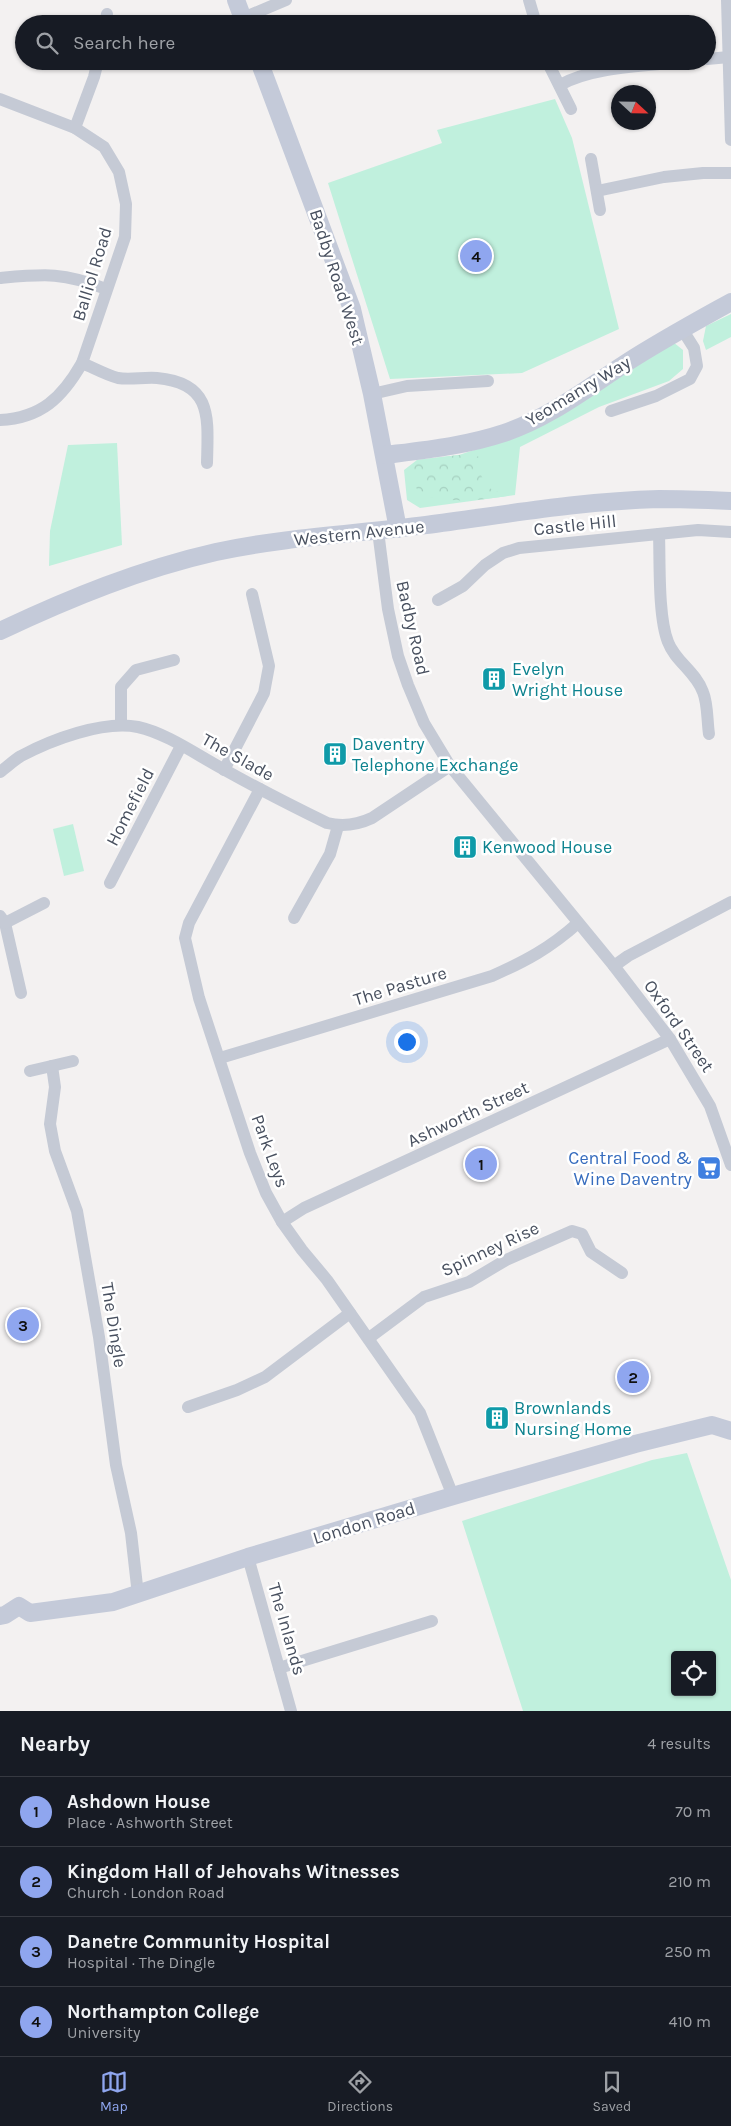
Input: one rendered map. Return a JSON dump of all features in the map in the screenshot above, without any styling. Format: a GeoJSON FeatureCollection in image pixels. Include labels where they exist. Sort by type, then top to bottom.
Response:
{"type":"FeatureCollection","features":[{"type":"Feature","properties":{"kind":"street"},"geometry":{"type":"LineString","coordinates":[[236,0],[242,15]]}},
{"type":"Feature","properties":{"kind":"street"},"geometry":{"type":"LineString","coordinates":[[256,15],[286,0]]}},
{"type":"Feature","properties":{"kind":"street"},"geometry":{"type":"LineString","coordinates":[[529,0],[533,15]]}},
{"type":"Feature","properties":{"kind":"street"},"geometry":{"type":"LineString","coordinates":[[727,0],[731,140]]}},
{"type":"Feature","properties":{"kind":"street"},"geometry":{"type":"LineString","coordinates":[[716,58],[729,56]]}},
{"type":"Feature","properties":{"kind":"street"},"geometry":{"type":"LineString","coordinates":[[75,128],[96,70]]}},
{"type":"Feature","properties":{"kind":"street","name":"Badby Road West"},"geometry":{"type":"LineString","coordinates":[[262,70],[352,309],[385,455],[398,529]]}},
{"type":"Feature","properties":{"kind":"street"},"geometry":{"type":"LineString","coordinates":[[552,70],[571,109]]}},
{"type":"Feature","properties":{"kind":"street"},"geometry":{"type":"LineString","coordinates":[[560,85],[575,77],[612,70]]}},
{"type":"Feature","properties":{"kind":"street","name":"Balliol Road"},"geometry":{"type":"LineString","coordinates":[[0,99],[75,128],[104,147],[119,172],[126,204],[125,237],[82,364],[71,382],[54,401],[36,413],[16,419],[0,420]]}},
{"type":"Feature","properties":{"kind":"street"},"geometry":{"type":"LineString","coordinates":[[591,159],[600,210]]}},
{"type":"Feature","properties":{"kind":"street"},"geometry":{"type":"LineString","coordinates":[[597,192],[664,176],[731,173]]}},
{"type":"Feature","properties":{"kind":"street"},"geometry":{"type":"LineString","coordinates":[[0,278],[45,274],[66,276],[106,289]]}},
{"type":"Feature","properties":{"kind":"street","name":"Yeomanry Way"},"geometry":{"type":"LineString","coordinates":[[385,455],[461,445],[514,429],[540,418],[578,396],[682,328],[731,302]]}},
{"type":"Feature","properties":{"kind":"street"},"geometry":{"type":"LineString","coordinates":[[611,410],[656,396],[690,379],[697,366],[694,348],[682,328]]}},
{"type":"Feature","properties":{"kind":"street"},"geometry":{"type":"LineString","coordinates":[[82,364],[118,378],[156,378],[179,381],[198,394],[209,421],[207,463]]}},
{"type":"Feature","properties":{"kind":"street"},"geometry":{"type":"LineString","coordinates":[[372,394],[407,386],[488,381]]}},
{"type":"Feature","properties":{"kind":"street","name":"Western Avenue"},"geometry":{"type":"LineString","coordinates":[[0,631],[73,597],[142,572],[198,557],[301,538],[398,529],[577,505],[659,499],[731,501]]}},
{"type":"Feature","properties":{"kind":"street","name":"Castle Hill"},"geometry":{"type":"LineString","coordinates":[[438,600],[463,586],[485,566],[503,554],[519,548],[698,530],[731,532]]}},
{"type":"Feature","properties":{"kind":"street","name":"Badby Road"},"geometry":{"type":"LineString","coordinates":[[378,531],[388,609],[398,656],[424,723],[450,766],[614,966]]}},
{"type":"Feature","properties":{"kind":"street"},"geometry":{"type":"LineString","coordinates":[[659,534],[663,617],[667,640],[673,653],[697,680],[703,692],[709,734]]}},
{"type":"Feature","properties":{"kind":"street"},"geometry":{"type":"LineString","coordinates":[[224,770],[264,692],[269,666],[252,594]]}},
{"type":"Feature","properties":{"kind":"street"},"geometry":{"type":"LineString","coordinates":[[121,726],[121,687],[136,670],[174,660]]}},
{"type":"Feature","properties":{"kind":"street","name":"The Slade"},"geometry":{"type":"LineString","coordinates":[[0,772],[20,757],[64,738],[89,731],[121,726],[139,728],[181,746],[260,789],[327,823],[338,826],[359,825],[450,766]]}},
{"type":"Feature","properties":{"kind":"street","name":"Homefield"},"geometry":{"type":"LineString","coordinates":[[110,883],[181,746]]}},
{"type":"Feature","properties":{"kind":"street","name":"Park Leys"},"geometry":{"type":"LineString","coordinates":[[260,789],[189,923],[185,938],[200,998],[256,1169],[266,1193],[282,1222],[369,1338],[420,1413],[453,1496]]}},
{"type":"Feature","properties":{"kind":"street"},"geometry":{"type":"LineString","coordinates":[[294,918],[330,854],[338,826]]}},
{"type":"Feature","properties":{"kind":"street"},"geometry":{"type":"LineString","coordinates":[[614,966],[628,956],[731,902]]}},
{"type":"Feature","properties":{"kind":"street"},"geometry":{"type":"LineString","coordinates":[[21,993],[2,919],[44,904]]}},
{"type":"Feature","properties":{"kind":"street","name":"The Pasture"},"geometry":{"type":"LineString","coordinates":[[220,1058],[492,976],[529,960],[561,938],[578,923]]}},
{"type":"Feature","properties":{"kind":"street","name":"Oxford Street"},"geometry":{"type":"LineString","coordinates":[[614,966],[670,1038],[710,1106],[731,1166]]}},
{"type":"Feature","properties":{"kind":"street","name":"Ashworth Street"},"geometry":{"type":"LineString","coordinates":[[282,1222],[304,1208],[670,1038]]}},
{"type":"Feature","properties":{"kind":"street"},"geometry":{"type":"LineString","coordinates":[[30,1071],[72,1060]]}},
{"type":"Feature","properties":{"kind":"street","name":"The Dingle"},"geometry":{"type":"LineString","coordinates":[[52,1066],[55,1087],[50,1124],[55,1152],[76,1211],[99,1338],[116,1466],[131,1533],[137,1586],[141,1592]]}},
{"type":"Feature","properties":{"kind":"street","name":"Spinney Rise"},"geometry":{"type":"LineString","coordinates":[[369,1338],[424,1297],[469,1282],[506,1260],[572,1231],[582,1234],[591,1252],[622,1273]]}},
{"type":"Feature","properties":{"kind":"street"},"geometry":{"type":"LineString","coordinates":[[188,1407],[265,1378],[350,1313]]}},
{"type":"Feature","properties":{"kind":"street","name":"London Road"},"geometry":{"type":"LineString","coordinates":[[0,1616],[19,1606],[30,1613],[113,1602],[248,1557],[635,1444],[712,1425],[731,1431]]}},
{"type":"Feature","properties":{"kind":"street","name":"The Inlands"},"geometry":{"type":"LineString","coordinates":[[248,1557],[291,1711]]}},
{"type":"Feature","properties":{"kind":"street"},"geometry":{"type":"LineString","coordinates":[[279,1668],[432,1621]]}},
{"type":"Feature","properties":{"kind":"green space"},"geometry":{"type":"Polygon","coordinates":[[[555,99],[572,138],[619,329],[522,373],[390,379],[328,183],[442,143],[437,130],[555,99]]]}},
{"type":"Feature","properties":{"kind":"green space"},"geometry":{"type":"Polygon","coordinates":[[[731,314],[731,337],[706,350],[703,341],[706,326],[731,314]]]}},
{"type":"Feature","properties":{"kind":"green space"},"geometry":{"type":"Polygon","coordinates":[[[673,342],[683,350],[683,369],[669,381],[599,407],[520,447],[515,495],[420,508],[407,500],[404,470],[417,460],[459,455],[516,436],[673,342]]]}},
{"type":"Feature","properties":{"kind":"green space"},"geometry":{"type":"Polygon","coordinates":[[[117,443],[122,545],[49,566],[50,531],[68,445],[117,443]]]}},
{"type":"Feature","properties":{"kind":"green space"},"geometry":{"type":"Polygon","coordinates":[[[459,455],[484,457],[480,473],[487,487],[507,496],[463,500],[419,495],[411,473],[417,460],[459,455]]]}},
{"type":"Feature","properties":{"kind":"green space"},"geometry":{"type":"Polygon","coordinates":[[[73,824],[84,871],[64,876],[53,829],[73,824]]]}},
{"type":"Feature","properties":{"kind":"green space"},"geometry":{"type":"Polygon","coordinates":[[[687,1453],[731,1580],[731,1711],[523,1711],[462,1521],[652,1460],[687,1453]]]}},
{"type":"Feature","properties":{"kind":"place","name":"Northampton College"},"geometry":{"type":"Point","coordinates":[476,256]}},
{"type":"Feature","properties":{"kind":"place","name":"Evelyn Wright House"},"geometry":{"type":"Point","coordinates":[494,679]}},
{"type":"Feature","properties":{"kind":"place","name":"Daventry Telephone Exchange"},"geometry":{"type":"Point","coordinates":[335,754]}},
{"type":"Feature","properties":{"kind":"place","name":"Kenwood House"},"geometry":{"type":"Point","coordinates":[465,847]}},
{"type":"Feature","properties":{"kind":"place","name":"Ashdown House"},"geometry":{"type":"Point","coordinates":[481,1164]}},
{"type":"Feature","properties":{"kind":"place","name":"Central Food & Wine Daventry"},"geometry":{"type":"Point","coordinates":[709,1168]}},
{"type":"Feature","properties":{"kind":"place","name":"Danetre Community Hospital"},"geometry":{"type":"Point","coordinates":[23,1325]}},
{"type":"Feature","properties":{"kind":"place","name":"Kingdom Hall of Jehovahs Witnesses"},"geometry":{"type":"Point","coordinates":[633,1377]}},
{"type":"Feature","properties":{"kind":"place","name":"Brownlands Nursing Home"},"geometry":{"type":"Point","coordinates":[497,1418]}}]}
